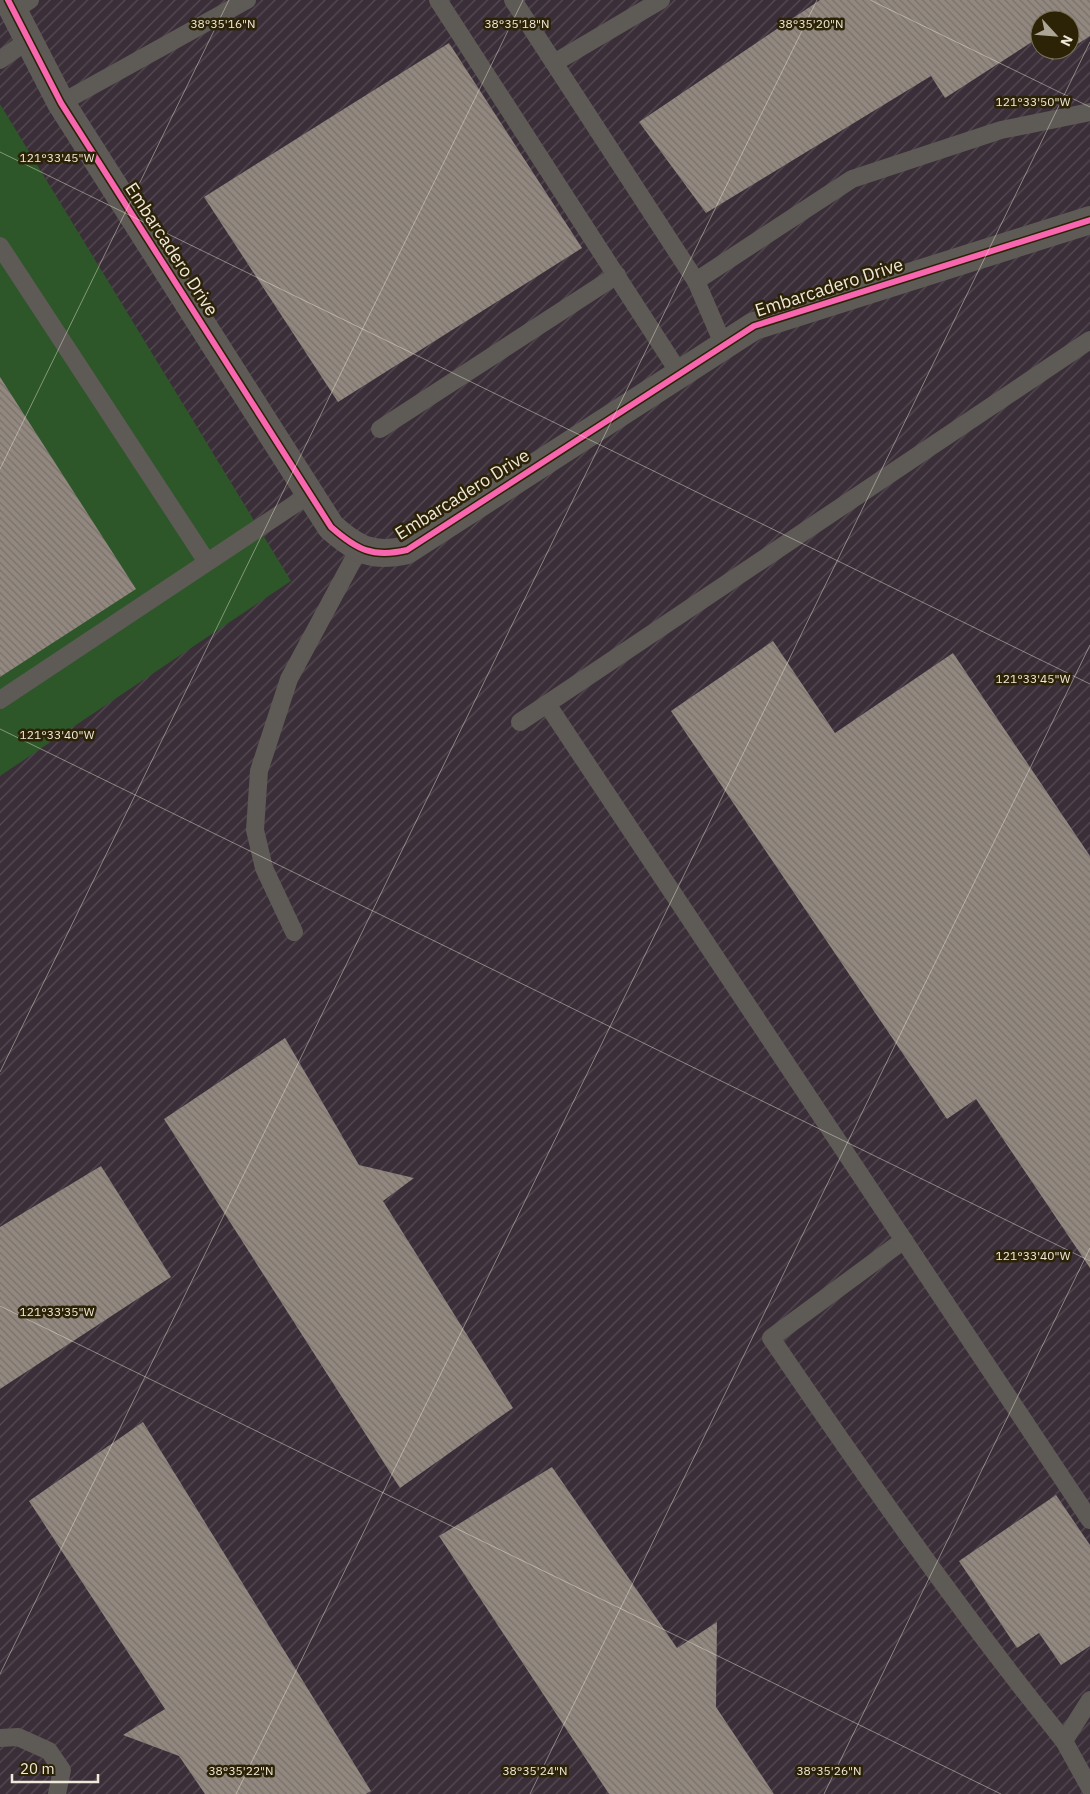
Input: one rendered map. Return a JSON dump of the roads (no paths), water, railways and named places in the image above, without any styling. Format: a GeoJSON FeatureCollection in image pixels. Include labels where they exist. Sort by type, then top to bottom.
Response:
{"type":"FeatureCollection","features":[{"type":"Feature","properties":{"kind":"street","name":"Embarcadero Drive"},"geometry":{"type":"LineString","coordinates":[[17,4],[27,41],[61,103],[332,527],[359,549],[392,554],[407,550],[754,326],[1090,220]]}},
{"type":"Feature","properties":{"kind":"lane"},"geometry":{"type":"LineString","coordinates":[[61,103],[247,0]]}},
{"type":"Feature","properties":{"kind":"lane"},"geometry":{"type":"LineString","coordinates":[[438,0],[680,374]]}},
{"type":"Feature","properties":{"kind":"lane"},"geometry":{"type":"LineString","coordinates":[[513,0],[696,281],[724,346]]}},
{"type":"Feature","properties":{"kind":"lane"},"geometry":{"type":"LineString","coordinates":[[554,63],[661,0]]}},
{"type":"Feature","properties":{"kind":"lane"},"geometry":{"type":"LineString","coordinates":[[0,60],[27,41]]}},
{"type":"Feature","properties":{"kind":"lane"},"geometry":{"type":"LineString","coordinates":[[696,281],[852,179],[1001,130],[1090,112]]}},
{"type":"Feature","properties":{"kind":"lane"},"geometry":{"type":"LineString","coordinates":[[0,246],[207,562]]}},
{"type":"Feature","properties":{"kind":"lane"},"geometry":{"type":"LineString","coordinates":[[380,429],[616,275]]}},
{"type":"Feature","properties":{"kind":"lane"},"geometry":{"type":"LineString","coordinates":[[520,722],[1090,340]]}},
{"type":"Feature","properties":{"kind":"lane"},"geometry":{"type":"LineString","coordinates":[[0,700],[310,494]]}},
{"type":"Feature","properties":{"kind":"lane"},"geometry":{"type":"LineString","coordinates":[[294,932],[264,868],[255,830],[260,770],[289,680],[359,549]]}},
{"type":"Feature","properties":{"kind":"lane"},"geometry":{"type":"LineString","coordinates":[[547,704],[1090,1520]]}},
{"type":"Feature","properties":{"kind":"lane"},"geometry":{"type":"LineString","coordinates":[[904,1240],[771,1338],[881,1498],[1001,1663],[1064,1741],[1090,1788]]}},
{"type":"Feature","properties":{"kind":"lane"},"geometry":{"type":"LineString","coordinates":[[1064,1741],[1090,1700]]}},
{"type":"Feature","properties":{"kind":"lane"},"geometry":{"type":"LineString","coordinates":[[0,1738],[18,1738],[49,1751],[62,1770],[58,1794]]}}]}
